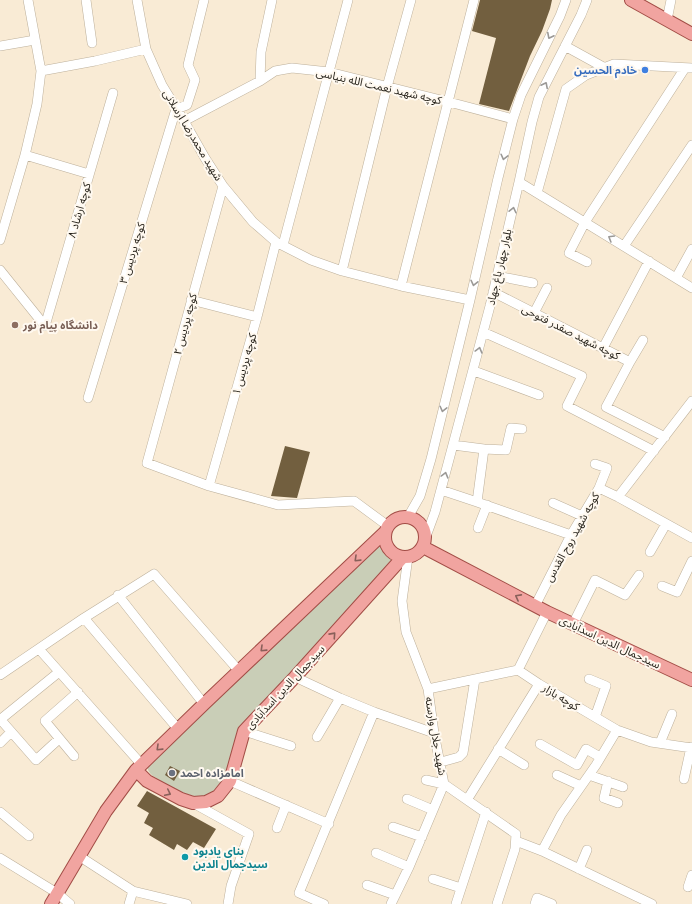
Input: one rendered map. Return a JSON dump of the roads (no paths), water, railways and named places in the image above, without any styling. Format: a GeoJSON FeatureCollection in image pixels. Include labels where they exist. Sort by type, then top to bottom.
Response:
{"type":"FeatureCollection","features":[{"type":"Feature","properties":{"kind":"main road"},"geometry":{"type":"LineString","coordinates":[[631,0],[692,34]]}},
{"type":"Feature","properties":{"kind":"main road"},"geometry":{"type":"LineString","coordinates":[[51,904],[106,811],[139,767],[387,529],[396,518],[414,518],[419,522],[425,533],[424,543],[418,553],[405,557],[396,555],[387,546],[385,539],[387,529]]}},
{"type":"Feature","properties":{"kind":"main road","name":"سیدجمال الدین اسدآبادی"},"geometry":{"type":"LineString","coordinates":[[424,543],[535,606],[692,680]]}},
{"type":"Feature","properties":{"kind":"main road","name":"سیدجمال الدین اسدآبادی"},"geometry":{"type":"LineString","coordinates":[[193,803],[206,802],[218,796],[230,781],[244,731],[405,557]]}},
{"type":"Feature","properties":{"kind":"main road"},"geometry":{"type":"LineString","coordinates":[[139,767],[147,782],[181,799],[193,803]]}},
{"type":"Feature","properties":{"kind":"street"},"geometry":{"type":"LineString","coordinates":[[0,240],[25,155],[37,104],[41,71],[28,0]]}},
{"type":"Feature","properties":{"kind":"street"},"geometry":{"type":"LineString","coordinates":[[86,0],[92,43]]}},
{"type":"Feature","properties":{"kind":"street","name":"شهید محمدرضا ارسلانی"},"geometry":{"type":"LineString","coordinates":[[137,0],[146,49],[162,85],[223,186],[253,222],[280,244],[311,260],[342,271],[401,286],[470,300]]}},
{"type":"Feature","properties":{"kind":"street"},"geometry":{"type":"LineString","coordinates":[[176,109],[187,105],[195,80],[188,65],[204,0]]}},
{"type":"Feature","properties":{"kind":"street"},"geometry":{"type":"LineString","coordinates":[[260,81],[261,52],[272,0]]}},
{"type":"Feature","properties":{"kind":"street","name":"کوچه پردیس ۱"},"geometry":{"type":"LineString","coordinates":[[209,486],[257,317],[280,244],[348,0]]}},
{"type":"Feature","properties":{"kind":"street"},"geometry":{"type":"LineString","coordinates":[[342,271],[387,87],[412,0]]}},
{"type":"Feature","properties":{"kind":"street"},"geometry":{"type":"LineString","coordinates":[[401,286],[474,0]]}},
{"type":"Feature","properties":{"kind":"street","name":"بلوار چهار باغ جهاد"},"geometry":{"type":"LineString","coordinates":[[408,517],[420,496],[431,459],[498,178],[521,95],[560,16],[566,0]]}},
{"type":"Feature","properties":{"kind":"street","name":"بلوار چهار باغ جهاد"},"geometry":{"type":"LineString","coordinates":[[424,543],[435,512],[474,371],[494,292],[539,97],[581,15],[587,0]]}},
{"type":"Feature","properties":{"kind":"street"},"geometry":{"type":"LineString","coordinates":[[667,20],[671,0]]}},
{"type":"Feature","properties":{"kind":"street"},"geometry":{"type":"LineString","coordinates":[[0,46],[35,40]]}},
{"type":"Feature","properties":{"kind":"street"},"geometry":{"type":"LineString","coordinates":[[565,46],[605,68]]}},
{"type":"Feature","properties":{"kind":"street"},"geometry":{"type":"LineString","coordinates":[[41,71],[95,61],[146,49]]}},
{"type":"Feature","properties":{"kind":"street"},"geometry":{"type":"LineString","coordinates":[[537,193],[566,89],[586,75],[614,64],[689,68]]}},
{"type":"Feature","properties":{"kind":"street","name":"کوچه شهید نعمت الله بنیاسی"},"geometry":{"type":"LineString","coordinates":[[184,122],[260,81],[275,71],[292,68],[329,72],[514,119]]}},
{"type":"Feature","properties":{"kind":"street"},"geometry":{"type":"LineString","coordinates":[[587,262],[569,252],[585,222],[689,68]]}},
{"type":"Feature","properties":{"kind":"street","name":"کوچه ارشاد ۸"},"geometry":{"type":"LineString","coordinates":[[0,270],[45,326],[113,93]]}},
{"type":"Feature","properties":{"kind":"street","name":"کوچه پردیس ۳"},"geometry":{"type":"LineString","coordinates":[[88,398],[176,109]]}},
{"type":"Feature","properties":{"kind":"street"},"geometry":{"type":"LineString","coordinates":[[624,246],[692,145]]}},
{"type":"Feature","properties":{"kind":"street"},"geometry":{"type":"LineString","coordinates":[[25,155],[89,174]]}},
{"type":"Feature","properties":{"kind":"street"},"geometry":{"type":"LineString","coordinates":[[519,182],[692,288]]}},
{"type":"Feature","properties":{"kind":"street","name":"کوچه پردیس ۲"},"geometry":{"type":"LineString","coordinates":[[209,486],[147,463],[223,186]]}},
{"type":"Feature","properties":{"kind":"street"},"geometry":{"type":"LineString","coordinates":[[676,278],[692,249]]}},
{"type":"Feature","properties":{"kind":"street"},"geometry":{"type":"LineString","coordinates":[[603,348],[649,261]]}},
{"type":"Feature","properties":{"kind":"street"},"geometry":{"type":"LineString","coordinates":[[497,276],[533,283]]}},
{"type":"Feature","properties":{"kind":"street"},"geometry":{"type":"LineString","coordinates":[[534,313],[547,288]]}},
{"type":"Feature","properties":{"kind":"street","name":"کوچه شهید صفدر فتوحی"},"geometry":{"type":"LineString","coordinates":[[494,292],[630,362],[606,407],[665,437]]}},
{"type":"Feature","properties":{"kind":"street"},"geometry":{"type":"LineString","coordinates":[[191,300],[257,317]]}},
{"type":"Feature","properties":{"kind":"street"},"geometry":{"type":"LineString","coordinates":[[484,332],[582,376],[567,406],[654,451]]}},
{"type":"Feature","properties":{"kind":"street"},"geometry":{"type":"LineString","coordinates":[[630,362],[643,340]]}},
{"type":"Feature","properties":{"kind":"street"},"geometry":{"type":"LineString","coordinates":[[474,371],[539,395]]}},
{"type":"Feature","properties":{"kind":"street"},"geometry":{"type":"LineString","coordinates":[[618,497],[692,403]]}},
{"type":"Feature","properties":{"kind":"street"},"geometry":{"type":"LineString","coordinates":[[453,445],[506,450],[511,428],[522,429]]}},
{"type":"Feature","properties":{"kind":"street"},"geometry":{"type":"LineString","coordinates":[[477,502],[484,449]]}},
{"type":"Feature","properties":{"kind":"street"},"geometry":{"type":"LineString","coordinates":[[595,464],[608,468],[599,488]]}},
{"type":"Feature","properties":{"kind":"street"},"geometry":{"type":"LineString","coordinates":[[209,486],[278,505],[354,501],[387,529]]}},
{"type":"Feature","properties":{"kind":"street","name":"کوچه شهید روح القدس"},"geometry":{"type":"LineString","coordinates":[[535,606],[571,535],[599,488],[692,538]]}},
{"type":"Feature","properties":{"kind":"street"},"geometry":{"type":"LineString","coordinates":[[441,490],[571,535]]}},
{"type":"Feature","properties":{"kind":"street"},"geometry":{"type":"LineString","coordinates":[[553,502],[582,516]]}},
{"type":"Feature","properties":{"kind":"street"},"geometry":{"type":"LineString","coordinates":[[478,528],[487,505]]}},
{"type":"Feature","properties":{"kind":"street"},"geometry":{"type":"LineString","coordinates":[[650,552],[666,524]]}},
{"type":"Feature","properties":{"kind":"street","name":"شهید جلال وارسته"},"geometry":{"type":"LineString","coordinates":[[405,557],[402,601],[406,632],[428,689],[434,733],[441,762],[444,784],[516,834],[516,841]]}},
{"type":"Feature","properties":{"kind":"street"},"geometry":{"type":"LineString","coordinates":[[662,586],[677,592],[692,561]]}},
{"type":"Feature","properties":{"kind":"street"},"geometry":{"type":"LineString","coordinates":[[0,675],[84,618],[154,574],[239,671]]}},
{"type":"Feature","properties":{"kind":"street"},"geometry":{"type":"LineString","coordinates":[[573,624],[595,580],[625,595],[639,575]]}},
{"type":"Feature","properties":{"kind":"street"},"geometry":{"type":"LineString","coordinates":[[118,596],[204,704]]}},
{"type":"Feature","properties":{"kind":"street"},"geometry":{"type":"LineString","coordinates":[[428,689],[518,670],[547,612]]}},
{"type":"Feature","properties":{"kind":"street"},"geometry":{"type":"LineString","coordinates":[[84,618],[178,729]]}},
{"type":"Feature","properties":{"kind":"street"},"geometry":{"type":"LineString","coordinates":[[39,649],[78,692],[139,767]]}},
{"type":"Feature","properties":{"kind":"street","name":"کوچه بازار"},"geometry":{"type":"LineString","coordinates":[[518,670],[617,730],[651,742],[691,748]]}},
{"type":"Feature","properties":{"kind":"street"},"geometry":{"type":"LineString","coordinates":[[59,672],[0,719],[36,760],[59,739]]}},
{"type":"Feature","properties":{"kind":"street"},"geometry":{"type":"LineString","coordinates":[[295,677],[374,712],[434,733]]}},
{"type":"Feature","properties":{"kind":"street"},"geometry":{"type":"LineString","coordinates":[[441,762],[459,757],[463,753],[474,679]]}},
{"type":"Feature","properties":{"kind":"street"},"geometry":{"type":"LineString","coordinates":[[589,679],[606,686],[595,717]]}},
{"type":"Feature","properties":{"kind":"street"},"geometry":{"type":"LineString","coordinates":[[467,800],[539,684]]}},
{"type":"Feature","properties":{"kind":"street"},"geometry":{"type":"LineString","coordinates":[[74,756],[44,721],[78,692]]}},
{"type":"Feature","properties":{"kind":"street"},"geometry":{"type":"LineString","coordinates":[[317,737],[340,698]]}},
{"type":"Feature","properties":{"kind":"street"},"geometry":{"type":"LineString","coordinates":[[324,904],[299,893],[374,712]]}},
{"type":"Feature","properties":{"kind":"street"},"geometry":{"type":"LineString","coordinates":[[660,743],[672,714]]}},
{"type":"Feature","properties":{"kind":"street"},"geometry":{"type":"LineString","coordinates":[[542,851],[561,815],[589,775],[617,730]]}},
{"type":"Feature","properties":{"kind":"street"},"geometry":{"type":"LineString","coordinates":[[244,731],[290,746]]}},
{"type":"Feature","properties":{"kind":"street"},"geometry":{"type":"LineString","coordinates":[[0,743],[11,732]]}},
{"type":"Feature","properties":{"kind":"street"},"geometry":{"type":"LineString","coordinates":[[540,744],[577,765],[586,749],[600,757]]}},
{"type":"Feature","properties":{"kind":"street"},"geometry":{"type":"LineString","coordinates":[[684,779],[691,748]]}},
{"type":"Feature","properties":{"kind":"street"},"geometry":{"type":"LineString","coordinates":[[498,749],[524,764]]}},
{"type":"Feature","properties":{"kind":"street"},"geometry":{"type":"LineString","coordinates":[[557,775],[581,786]]}},
{"type":"Feature","properties":{"kind":"street"},"geometry":{"type":"LineString","coordinates":[[589,775],[623,787]]}},
{"type":"Feature","properties":{"kind":"street"},"geometry":{"type":"LineString","coordinates":[[391,904],[409,867],[444,784],[426,780]]}},
{"type":"Feature","properties":{"kind":"street"},"geometry":{"type":"LineString","coordinates":[[230,781],[328,824]]}},
{"type":"Feature","properties":{"kind":"street"},"geometry":{"type":"LineString","coordinates":[[608,782],[604,798],[618,803]]}},
{"type":"Feature","properties":{"kind":"street"},"geometry":{"type":"LineString","coordinates":[[407,799],[433,810]]}},
{"type":"Feature","properties":{"kind":"street"},"geometry":{"type":"LineString","coordinates":[[193,803],[249,834],[231,886],[228,904]]}},
{"type":"Feature","properties":{"kind":"street"},"geometry":{"type":"LineString","coordinates":[[277,828],[286,805]]}},
{"type":"Feature","properties":{"kind":"street"},"geometry":{"type":"LineString","coordinates":[[0,812],[29,836]]}},
{"type":"Feature","properties":{"kind":"street"},"geometry":{"type":"LineString","coordinates":[[456,904],[486,812]]}},
{"type":"Feature","properties":{"kind":"street"},"geometry":{"type":"LineString","coordinates":[[393,827],[422,837]]}},
{"type":"Feature","properties":{"kind":"street"},"geometry":{"type":"LineString","coordinates":[[497,904],[515,849],[516,841],[542,851],[652,904]]}},
{"type":"Feature","properties":{"kind":"street"},"geometry":{"type":"LineString","coordinates":[[579,869],[587,850]]}},
{"type":"Feature","properties":{"kind":"street"},"geometry":{"type":"LineString","coordinates":[[376,853],[409,867]]}},
{"type":"Feature","properties":{"kind":"street"},"geometry":{"type":"LineString","coordinates":[[79,856],[133,891],[187,904]]}},
{"type":"Feature","properties":{"kind":"street"},"geometry":{"type":"LineString","coordinates":[[0,858],[57,893],[70,904]]}},
{"type":"Feature","properties":{"kind":"street"},"geometry":{"type":"LineString","coordinates":[[688,887],[692,875]]}},
{"type":"Feature","properties":{"kind":"street"},"geometry":{"type":"LineString","coordinates":[[433,879],[462,888]]}},
{"type":"Feature","properties":{"kind":"street"},"geometry":{"type":"LineString","coordinates":[[367,885],[395,895]]}},
{"type":"Feature","properties":{"kind":"street"},"geometry":{"type":"LineString","coordinates":[[129,904],[133,891]]}},
{"type":"Feature","properties":{"kind":"street"},"geometry":{"type":"LineString","coordinates":[[535,904],[537,898],[552,904]]}},
{"type":"Feature","properties":{"kind":"place","name":"خادم الحسین"},"geometry":{"type":"Point","coordinates":[645,70]}},
{"type":"Feature","properties":{"kind":"place","name":"دانشگاه پیام نور"},"geometry":{"type":"Point","coordinates":[15,325]}},
{"type":"Feature","properties":{"kind":"place","name":"امامزاده احمد"},"geometry":{"type":"Point","coordinates":[172,773]}},
{"type":"Feature","properties":{"kind":"place","name":"بنای یادبود سیدجمال الدین"},"geometry":{"type":"Point","coordinates":[185,857]}}]}
